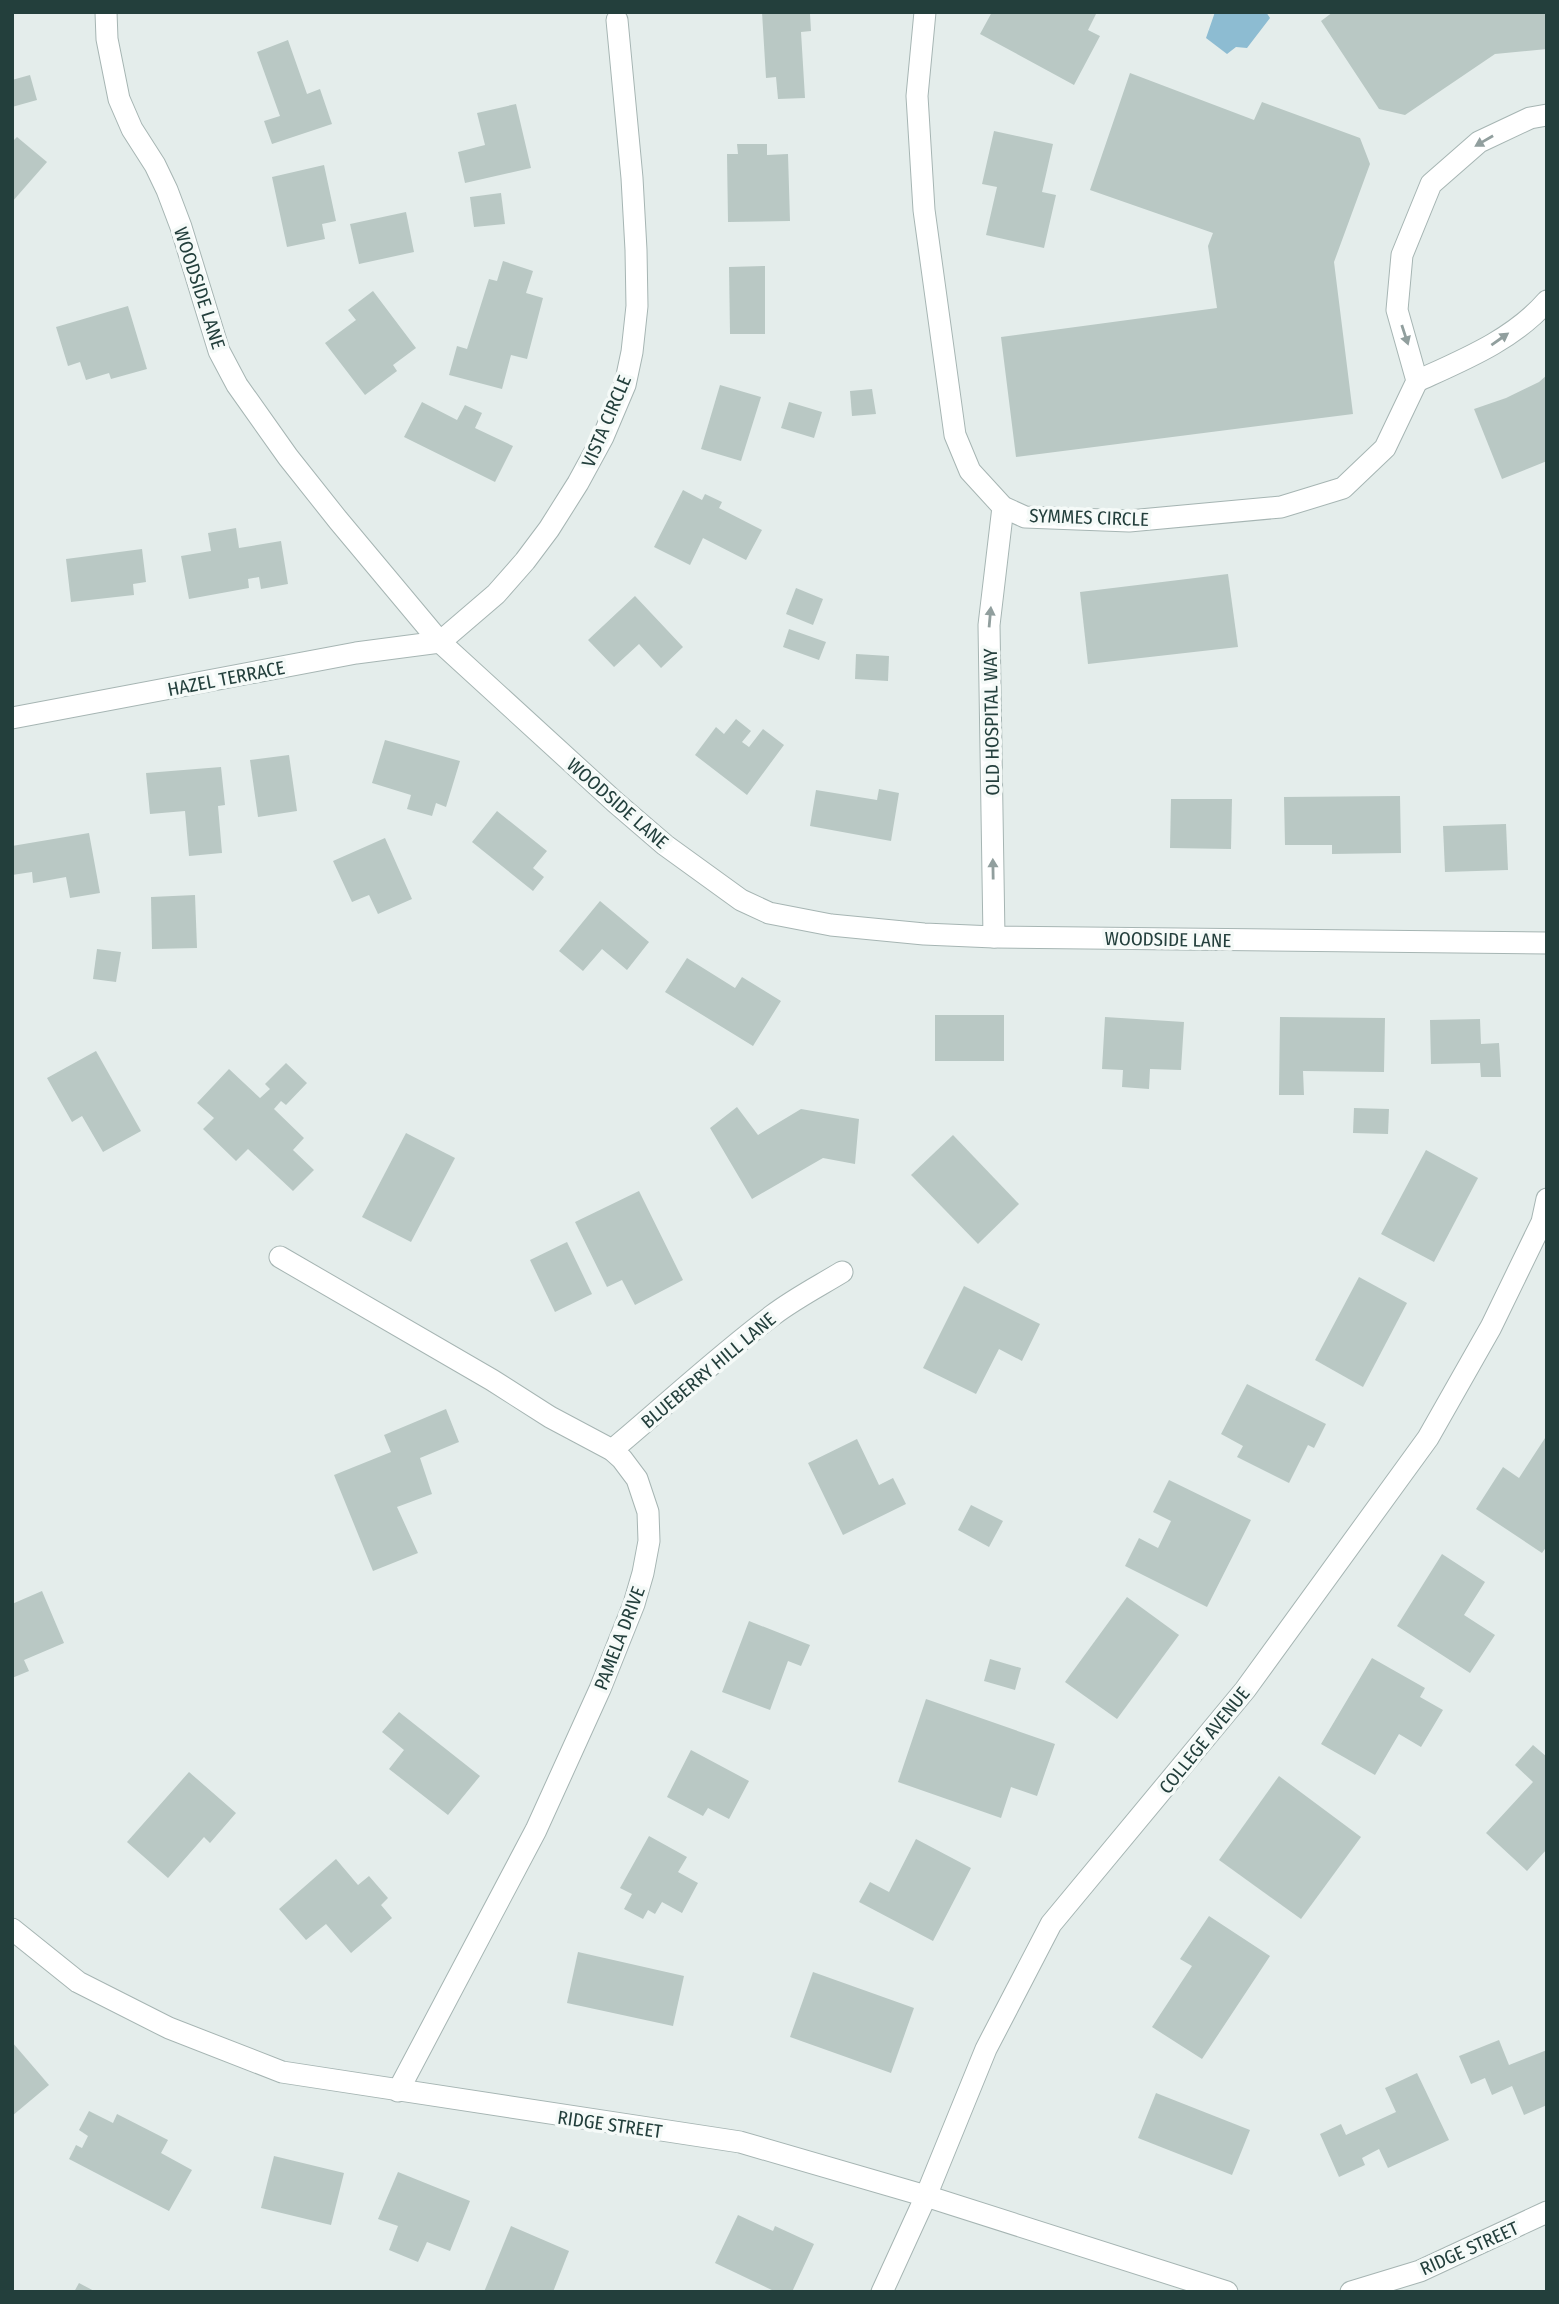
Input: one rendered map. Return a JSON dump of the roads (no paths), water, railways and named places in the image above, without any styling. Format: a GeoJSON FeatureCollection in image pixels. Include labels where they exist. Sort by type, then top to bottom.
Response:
{"type":"FeatureCollection","features":[{"type":"Feature","properties":{"kind":"street","name":"WOODSIDE LANE"},"geometry":{"type":"LineString","coordinates":[[106,12],[107,39],[119,99],[132,129],[162,177],[181,228],[219,351],[237,385],[288,457],[440,642],[665,845],[741,900],[769,913],[831,925],[911,933],[995,937],[1547,943]]}},
{"type":"Feature","properties":{"kind":"street","name":"SYMMES CIRCLE"},"geometry":{"type":"LineString","coordinates":[[925,12],[917,96],[923,210],[955,435],[970,471],[1003,507],[1025,517],[1129,521],[1281,508],[1343,488],[1385,448],[1417,380]]}},
{"type":"Feature","properties":{"kind":"street","name":"VISTA CIRCLE"},"geometry":{"type":"LineString","coordinates":[[440,642],[496,594],[549,529],[603,437],[625,385],[637,306],[636,250],[617,20]]}},
{"type":"Feature","properties":{"kind":"street"},"geometry":{"type":"LineString","coordinates":[[1547,115],[1530,118],[1479,142],[1431,184],[1402,255],[1397,310],[1417,380],[1486,349],[1536,314],[1547,301]]}},
{"type":"Feature","properties":{"kind":"street","name":"OLD HOSPITAL WAY"},"geometry":{"type":"LineString","coordinates":[[995,937],[989,625],[1003,507]]}},
{"type":"Feature","properties":{"kind":"street","name":"HAZEL TERRACE"},"geometry":{"type":"LineString","coordinates":[[12,718],[356,653],[440,642]]}},
{"type":"Feature","properties":{"kind":"street","name":"COLLEGE AVENUE"},"geometry":{"type":"LineString","coordinates":[[882,2292],[926,2196],[986,2049],[1051,1924],[1245,1690],[1428,1438],[1491,1327],[1542,1222],[1547,1199]]}},
{"type":"Feature","properties":{"kind":"street","name":"PAMELA DRIVE"},"geometry":{"type":"LineString","coordinates":[[280,1257],[492,1380],[550,1417],[612,1450],[637,1479],[648,1512],[649,1541],[634,1604],[600,1689],[536,1830],[398,2091]]}},
{"type":"Feature","properties":{"kind":"street","name":"BLUEBERRY HILL LANE"},"geometry":{"type":"LineString","coordinates":[[612,1450],[717,1359],[776,1313],[842,1272]]}},
{"type":"Feature","properties":{"kind":"street","name":"RIDGE STREET"},"geometry":{"type":"LineString","coordinates":[[12,1929],[78,1982],[169,2028],[282,2072],[740,2142],[926,2196],[1227,2292]]}},
{"type":"Feature","properties":{"kind":"street","name":"RIDGE STREET"},"geometry":{"type":"LineString","coordinates":[[1351,2292],[1420,2281],[1547,2212]]}},
{"type":"Feature","properties":{"kind":"water"},"geometry":{"type":"Polygon","coordinates":[[[1215,12],[1266,12],[1270,18],[1247,48],[1236,47],[1227,54],[1206,38],[1215,12]]]}}]}
